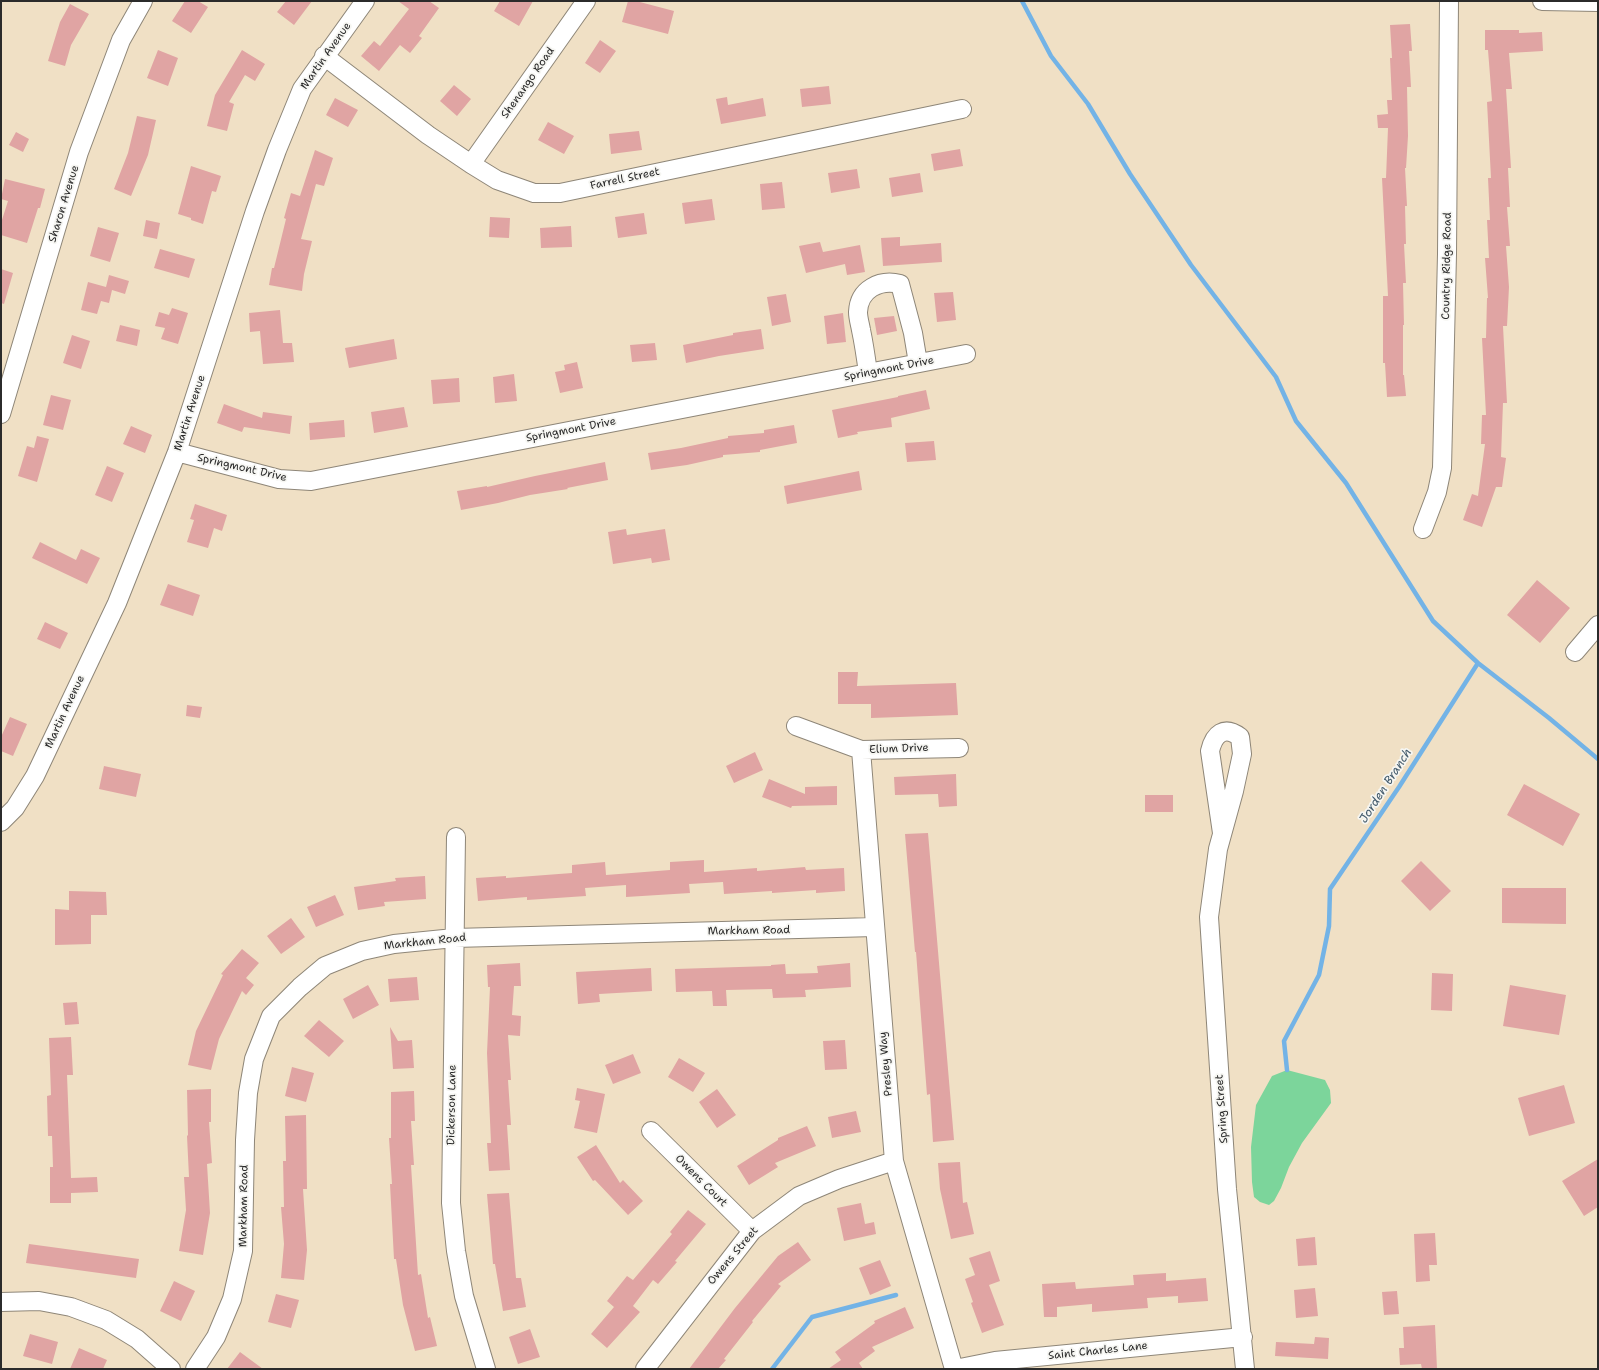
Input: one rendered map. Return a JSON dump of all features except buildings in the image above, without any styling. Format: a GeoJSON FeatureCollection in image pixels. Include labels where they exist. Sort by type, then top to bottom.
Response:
{"type":"FeatureCollection","features":[{"type":"Feature","properties":{"kind":"street","name":"Sharon Avenue"},"geometry":{"type":"LineString","coordinates":[[1,414],[79,152],[121,40],[143,1]]}},
{"type":"Feature","properties":{"kind":"street","name":"Martin Avenue"},"geometry":{"type":"LineString","coordinates":[[1,822],[15,808],[39,769],[117,603],[177,452],[252,219],[277,150],[302,89],[324,56],[365,1]]}},
{"type":"Feature","properties":{"kind":"street","name":"Shenango Road"},"geometry":{"type":"LineString","coordinates":[[470,164],[586,1]]}},
{"type":"Feature","properties":{"kind":"street","name":"Country Ridge Road"},"geometry":{"type":"LineString","coordinates":[[1423,529],[1437,492],[1442,468],[1447,254],[1449,1]]}},
{"type":"Feature","properties":{"kind":"street"},"geometry":{"type":"LineString","coordinates":[[1542,1],[1598,2]]}},
{"type":"Feature","properties":{"kind":"street","name":"Farrell Street"},"geometry":{"type":"LineString","coordinates":[[324,56],[470,164],[497,180],[534,193],[560,193],[962,109]]}},
{"type":"Feature","properties":{"kind":"street"},"geometry":{"type":"LineString","coordinates":[[868,373],[858,312],[861,299],[867,290],[876,285],[892,282],[900,284],[911,325],[918,363]]}},
{"type":"Feature","properties":{"kind":"street","name":"Springmont Drive"},"geometry":{"type":"LineString","coordinates":[[177,452],[279,479],[311,481],[966,354]]}},
{"type":"Feature","properties":{"kind":"street"},"geometry":{"type":"LineString","coordinates":[[1575,652],[1598,625]]}},
{"type":"Feature","properties":{"kind":"street","name":"Elium Drive"},"geometry":{"type":"LineString","coordinates":[[796,726],[862,750],[959,748]]}},
{"type":"Feature","properties":{"kind":"street","name":"Presley Way"},"geometry":{"type":"LineString","coordinates":[[862,750],[894,1161],[954,1369]]}},
{"type":"Feature","properties":{"kind":"street","name":"Dickerson Lane"},"geometry":{"type":"LineString","coordinates":[[456,837],[451,1203],[456,1251],[464,1296],[486,1369]]}},
{"type":"Feature","properties":{"kind":"street","name":"Spring Street"},"geometry":{"type":"LineString","coordinates":[[1220,841],[1209,917],[1227,1189],[1245,1369]]}},
{"type":"Feature","properties":{"kind":"street","name":"Markham Road"},"geometry":{"type":"LineString","coordinates":[[194,1369],[216,1337],[232,1299],[244,1251],[245,1140],[248,1093],[254,1059],[271,1016],[300,987],[325,966],[362,951],[388,945],[454,938],[875,927]]}},
{"type":"Feature","properties":{"kind":"street","name":"Owens Court"},"geometry":{"type":"LineString","coordinates":[[651,1131],[752,1231]]}},
{"type":"Feature","properties":{"kind":"street","name":"Owens Street"},"geometry":{"type":"LineString","coordinates":[[644,1369],[752,1231],[799,1196],[839,1179],[894,1161]]}},
{"type":"Feature","properties":{"kind":"street"},"geometry":{"type":"LineString","coordinates":[[1,1302],[38,1301],[71,1307],[106,1320],[137,1339],[171,1369]]}},
{"type":"Feature","properties":{"kind":"street","name":"Saint Charles Lane"},"geometry":{"type":"LineString","coordinates":[[954,1369],[996,1361],[1242,1337]]}},
{"type":"Feature","properties":{"kind":"green space"},"geometry":{"type":"Polygon","coordinates":[[[1287,1070],[1325,1080],[1330,1090],[1331,1103],[1302,1143],[1289,1167],[1281,1188],[1274,1201],[1269,1205],[1260,1202],[1254,1197],[1252,1182],[1251,1147],[1256,1105],[1272,1076],[1287,1070]]]}},
{"type":"Feature","properties":{"kind":"waterway"},"geometry":{"type":"LineString","coordinates":[[1022,1],[1051,56],[1088,104],[1130,174],[1191,265],[1276,377],[1296,421],[1346,483],[1433,621],[1478,663],[1549,718],[1598,759]]}},
{"type":"Feature","properties":{"kind":"waterway","name":"Jorden Branch"},"geometry":{"type":"LineString","coordinates":[[1287,1070],[1284,1041],[1319,975],[1329,926],[1330,889],[1399,787],[1478,663]]}},
{"type":"Feature","properties":{"kind":"waterway"},"geometry":{"type":"LineString","coordinates":[[772,1369],[812,1317],[896,1295]]}}]}
